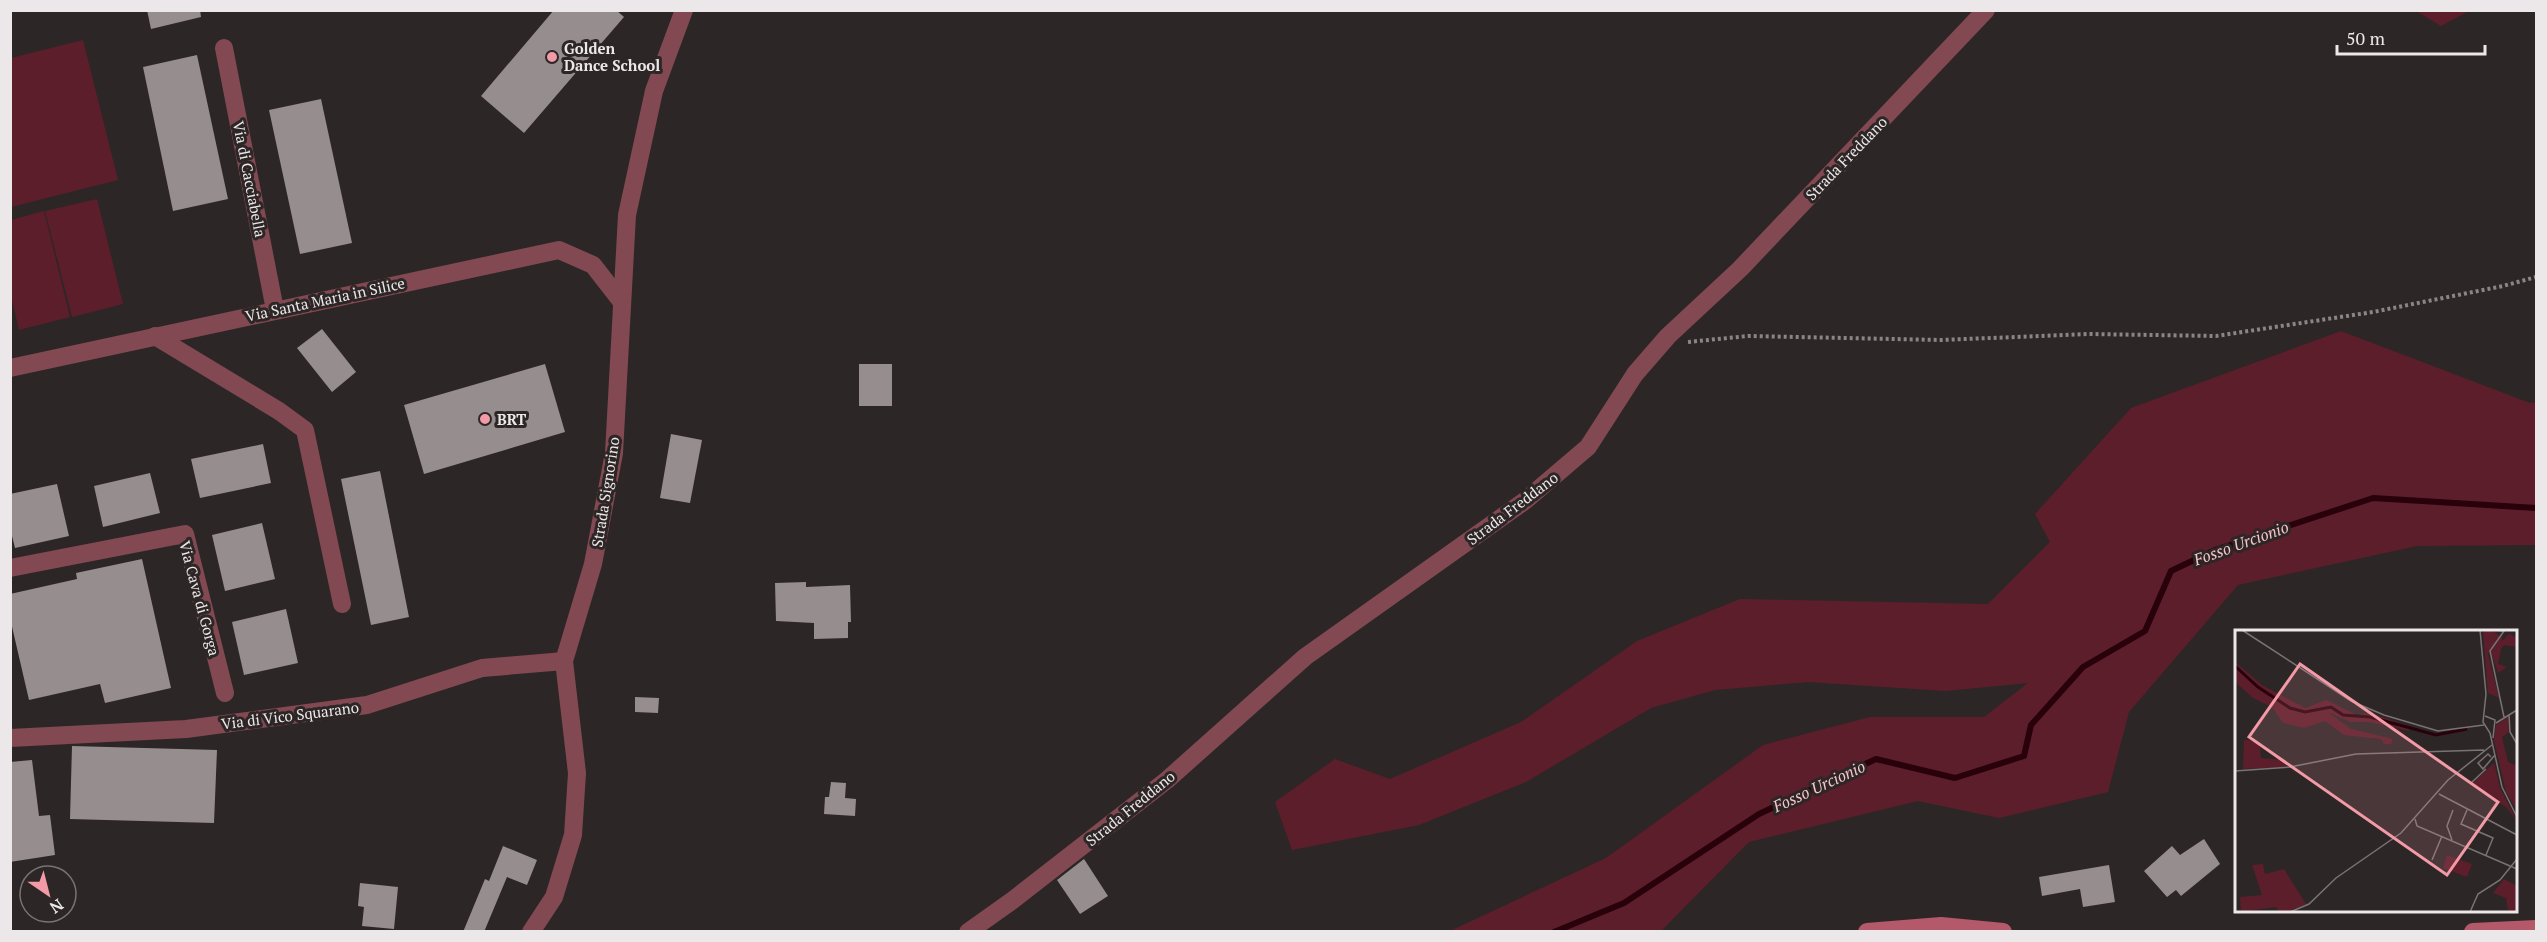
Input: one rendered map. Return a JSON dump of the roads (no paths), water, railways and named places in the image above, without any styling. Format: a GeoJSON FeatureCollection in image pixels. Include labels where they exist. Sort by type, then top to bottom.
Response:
{"type":"FeatureCollection","features":[{"type":"Feature","properties":{"kind":"street","name":"Strada Signorino"},"geometry":{"type":"LineString","coordinates":[[531,932],[554,897],[573,835],[577,773],[564,661],[593,564],[614,453],[627,214],[654,91],[684,10]]}},
{"type":"Feature","properties":{"kind":"street","name":"Strada Freddano"},"geometry":{"type":"LineString","coordinates":[[968,932],[1013,900],[1167,780],[1305,657],[1517,507],[1588,447],[1635,374],[1668,336],[1740,269],[1986,10]]}},
{"type":"Feature","properties":{"kind":"street","name":"Via di Cacciabella"},"geometry":{"type":"LineString","coordinates":[[224,48],[275,310]]}},
{"type":"Feature","properties":{"kind":"street","name":"Via Santa Maria in Silice"},"geometry":{"type":"LineString","coordinates":[[10,368],[475,266],[559,250],[593,266],[621,300]]}},
{"type":"Feature","properties":{"kind":"street"},"geometry":{"type":"LineString","coordinates":[[155,336],[279,411],[305,430],[342,604]]}},
{"type":"Feature","properties":{"kind":"street","name":"Via Cava di Gorga"},"geometry":{"type":"LineString","coordinates":[[10,568],[185,534],[225,693]]}},
{"type":"Feature","properties":{"kind":"street","name":"Via di Vico Squarano"},"geometry":{"type":"LineString","coordinates":[[10,738],[186,729],[367,705],[482,668],[564,661]]}},
{"type":"Feature","properties":{"kind":"street"},"geometry":{"type":"LineString","coordinates":[[1867,932],[1941,926],[2003,932]]}},
{"type":"Feature","properties":{"kind":"street"},"geometry":{"type":"LineString","coordinates":[[2473,932],[2536,929]]}},
{"type":"Feature","properties":{"kind":"waterway","name":"Fosso Urcionio"},"geometry":{"type":"LineString","coordinates":[[1554,932],[1624,903],[1759,814],[1876,759],[1955,778],[2024,756],[2031,725],[2083,667],[2145,631],[2171,571],[2215,550],[2373,498],[2536,508]]}},
{"type":"Feature","properties":{"kind":"place","name":"Golden Dance School"},"geometry":{"type":"Point","coordinates":[552,57]}},
{"type":"Feature","properties":{"kind":"place","name":"BRT"},"geometry":{"type":"Point","coordinates":[485,419]}}]}
